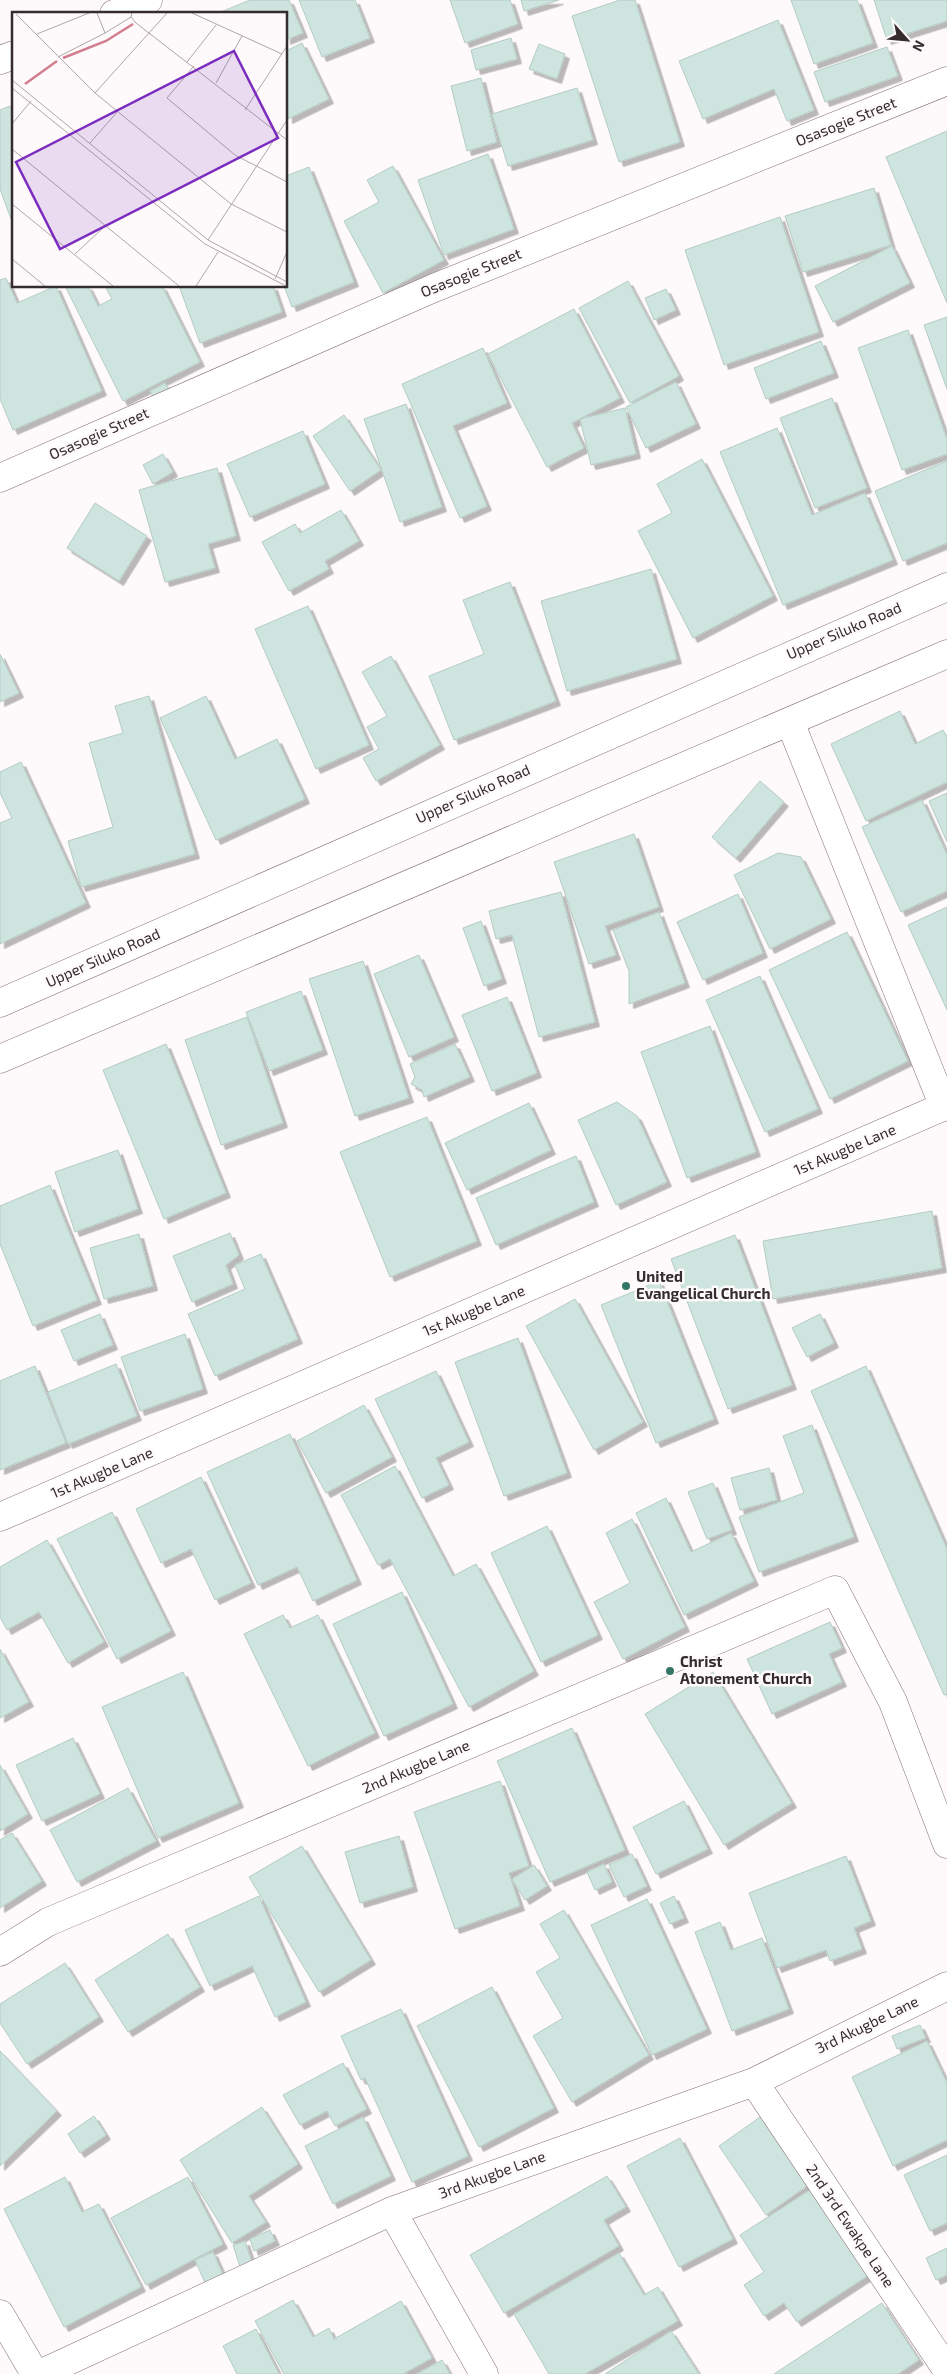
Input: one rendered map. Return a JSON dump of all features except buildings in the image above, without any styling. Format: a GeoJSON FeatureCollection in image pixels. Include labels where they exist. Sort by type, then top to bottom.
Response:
{"type":"FeatureCollection","features":[{"type":"Feature","properties":{"kind":"street"},"geometry":{"type":"LineString","coordinates":[[119,12],[148,0]]}},
{"type":"Feature","properties":{"kind":"street"},"geometry":{"type":"LineString","coordinates":[[0,60],[12,55]]}},
{"type":"Feature","properties":{"kind":"street","name":"Osasogie Street"},"geometry":{"type":"LineString","coordinates":[[0,478],[434,288],[947,81]]}},
{"type":"Feature","properties":{"kind":"street","name":"Upper Siluko Road"},"geometry":{"type":"LineString","coordinates":[[0,1003],[947,587]]}},
{"type":"Feature","properties":{"kind":"street"},"geometry":{"type":"LineString","coordinates":[[0,1059],[947,654]]}},
{"type":"Feature","properties":{"kind":"street"},"geometry":{"type":"LineString","coordinates":[[790,722],[945,1106]]}},
{"type":"Feature","properties":{"kind":"street","name":"1st Akugbe Lane"},"geometry":{"type":"LineString","coordinates":[[0,1517],[945,1106]]}},
{"type":"Feature","properties":{"kind":"street","name":"2nd Akugbe Lane"},"geometry":{"type":"LineString","coordinates":[[0,1952],[48,1922],[835,1590],[893,1702],[947,1844]]}},
{"type":"Feature","properties":{"kind":"street","name":"3rd Akugbe Lane"},"geometry":{"type":"LineString","coordinates":[[40,2374],[392,2211],[754,2082],[947,1986]]}},
{"type":"Feature","properties":{"kind":"street","name":"2nd 3rd Ewakpe Lane"},"geometry":{"type":"LineString","coordinates":[[754,2082],[947,2370]]}},
{"type":"Feature","properties":{"kind":"street"},"geometry":{"type":"LineString","coordinates":[[392,2211],[484,2374]]}},
{"type":"Feature","properties":{"kind":"street"},"geometry":{"type":"LineString","coordinates":[[0,2314],[35,2374]]}},
{"type":"Feature","properties":{"kind":"place","name":"United Evangelical Church"},"geometry":{"type":"Point","coordinates":[626,1286]}},
{"type":"Feature","properties":{"kind":"place","name":"Christ Atonement Church"},"geometry":{"type":"Point","coordinates":[670,1671]}}]}
